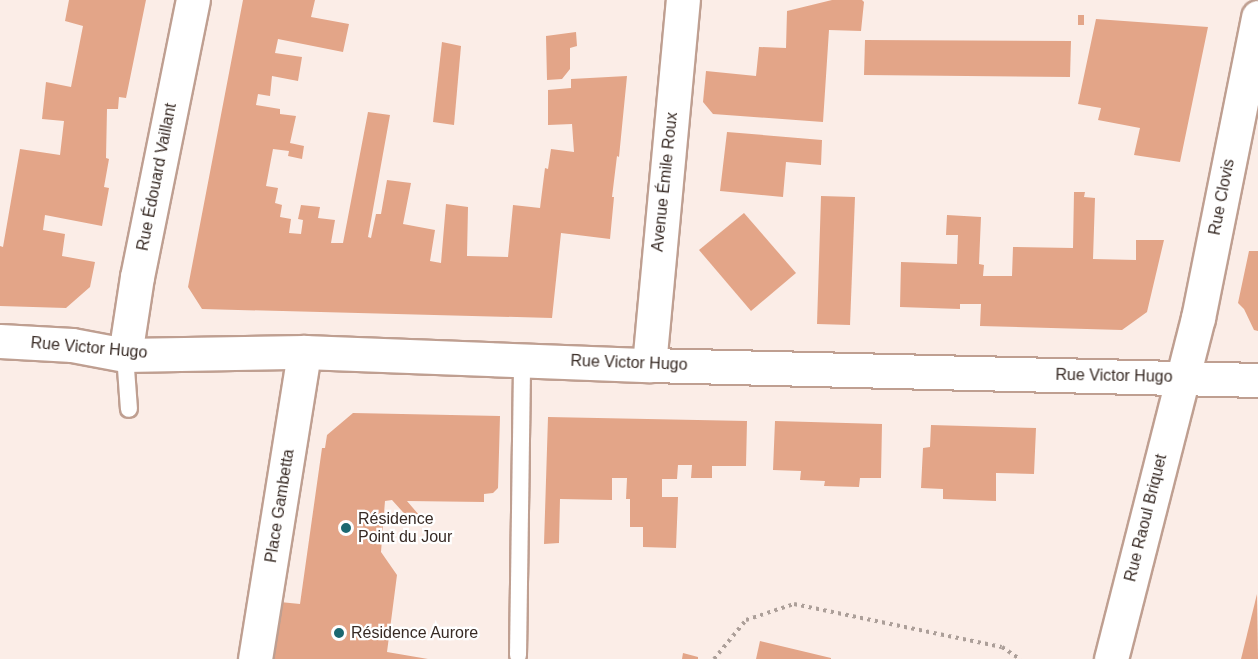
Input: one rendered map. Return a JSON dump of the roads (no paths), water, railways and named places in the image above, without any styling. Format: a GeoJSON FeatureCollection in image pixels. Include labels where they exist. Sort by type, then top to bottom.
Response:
{"type":"FeatureCollection","features":[{"type":"Feature","properties":{"kind":"street","name":"Rue Édouard Vaillant"},"geometry":{"type":"LineString","coordinates":[[125,354],[137,277],[193,0]]}},
{"type":"Feature","properties":{"kind":"street","name":"Avenue Émile Roux"},"geometry":{"type":"LineString","coordinates":[[649,365],[683,0]]}},
{"type":"Feature","properties":{"kind":"street","name":"Rue Clovis"},"geometry":{"type":"LineString","coordinates":[[1183,377],[1258,17]]}},
{"type":"Feature","properties":{"kind":"street","name":"Rue Victor Hugo"},"geometry":{"type":"LineString","coordinates":[[0,341],[72,345],[125,354],[304,352],[649,365],[1258,380]]}},
{"type":"Feature","properties":{"kind":"street","name":"Place Gambetta"},"geometry":{"type":"LineString","coordinates":[[255,659],[304,352]]}},
{"type":"Feature","properties":{"kind":"street","name":"Rue Raoul Briquet"},"geometry":{"type":"LineString","coordinates":[[1111,659],[1183,377]]}},
{"type":"Feature","properties":{"kind":"lane"},"geometry":{"type":"LineString","coordinates":[[125,354],[129,409]]}},
{"type":"Feature","properties":{"kind":"lane"},"geometry":{"type":"LineString","coordinates":[[518,656],[522,359]]}},
{"type":"Feature","properties":{"kind":"place","name":"Résidence Point du Jour"},"geometry":{"type":"Point","coordinates":[346,528]}},
{"type":"Feature","properties":{"kind":"place","name":"Résidence Aurore"},"geometry":{"type":"Point","coordinates":[339,633]}}]}
